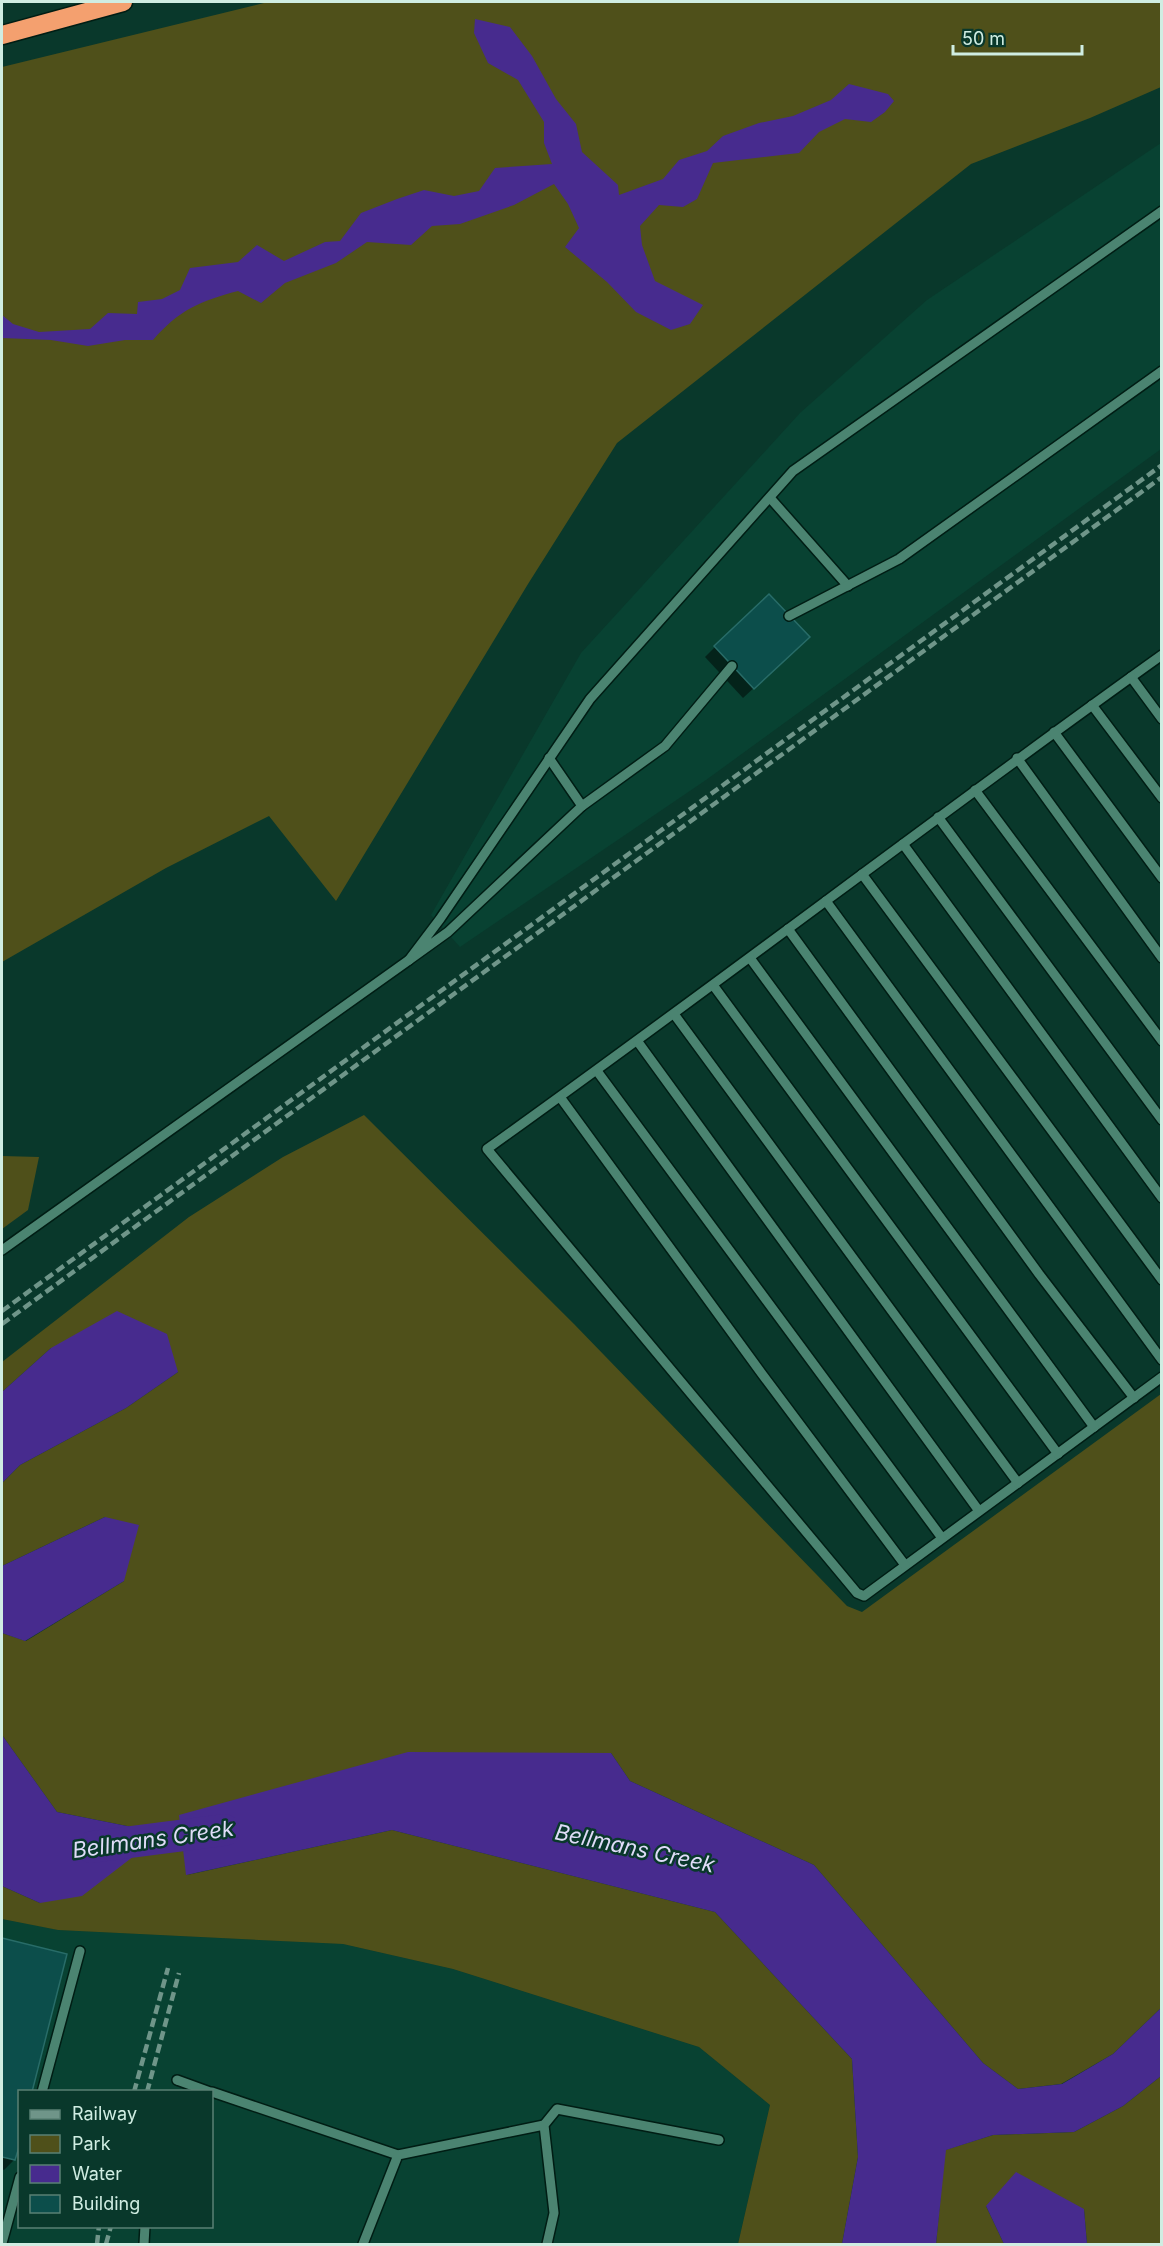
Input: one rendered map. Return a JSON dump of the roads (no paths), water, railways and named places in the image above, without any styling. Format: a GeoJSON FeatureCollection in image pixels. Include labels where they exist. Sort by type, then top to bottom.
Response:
{"type":"FeatureCollection","features":[{"type":"Feature","properties":{"kind":"highway"},"geometry":{"type":"LineString","coordinates":[[2,35],[123,2]]}},
{"type":"Feature","properties":{"kind":"lane"},"geometry":{"type":"LineString","coordinates":[[409,960],[440,919],[590,699],[771,499],[793,471],[1161,211]]}},
{"type":"Feature","properties":{"kind":"lane"},"geometry":{"type":"LineString","coordinates":[[789,616],[899,559],[1161,371]]}},
{"type":"Feature","properties":{"kind":"lane"},"geometry":{"type":"LineString","coordinates":[[771,499],[848,586]]}},
{"type":"Feature","properties":{"kind":"lane"},"geometry":{"type":"LineString","coordinates":[[1161,655],[1017,758],[638,1042],[487,1149],[857,1593],[864,1596],[1161,1377]]}},
{"type":"Feature","properties":{"kind":"lane"},"geometry":{"type":"LineString","coordinates":[[2,1250],[448,932],[582,806],[665,746],[732,666]]}},
{"type":"Feature","properties":{"kind":"lane"},"geometry":{"type":"LineString","coordinates":[[1131,677],[1161,719]]}},
{"type":"Feature","properties":{"kind":"lane"},"geometry":{"type":"LineString","coordinates":[[1092,705],[1161,798]]}},
{"type":"Feature","properties":{"kind":"lane"},"geometry":{"type":"LineString","coordinates":[[1054,732],[1161,878]]}},
{"type":"Feature","properties":{"kind":"lane"},"geometry":{"type":"LineString","coordinates":[[549,758],[582,806]]}},
{"type":"Feature","properties":{"kind":"lane"},"geometry":{"type":"LineString","coordinates":[[1017,758],[1161,958]]}},
{"type":"Feature","properties":{"kind":"lane"},"geometry":{"type":"LineString","coordinates":[[975,790],[1161,1041]]}},
{"type":"Feature","properties":{"kind":"lane"},"geometry":{"type":"LineString","coordinates":[[938,818],[1161,1120]]}},
{"type":"Feature","properties":{"kind":"lane"},"geometry":{"type":"LineString","coordinates":[[903,844],[1161,1198]]}},
{"type":"Feature","properties":{"kind":"lane"},"geometry":{"type":"LineString","coordinates":[[862,874],[1161,1280]]}},
{"type":"Feature","properties":{"kind":"lane"},"geometry":{"type":"LineString","coordinates":[[826,901],[1161,1360]]}},
{"type":"Feature","properties":{"kind":"lane"},"geometry":{"type":"LineString","coordinates":[[788,929],[1039,1274],[1134,1398]]}},
{"type":"Feature","properties":{"kind":"lane"},"geometry":{"type":"LineString","coordinates":[[750,958],[1094,1426]]}},
{"type":"Feature","properties":{"kind":"lane"},"geometry":{"type":"LineString","coordinates":[[713,986],[1058,1454]]}},
{"type":"Feature","properties":{"kind":"lane"},"geometry":{"type":"LineString","coordinates":[[674,1014],[1018,1483]]}},
{"type":"Feature","properties":{"kind":"lane"},"geometry":{"type":"LineString","coordinates":[[638,1042],[979,1511]]}},
{"type":"Feature","properties":{"kind":"lane"},"geometry":{"type":"LineString","coordinates":[[597,1071],[942,1538]]}},
{"type":"Feature","properties":{"kind":"lane"},"geometry":{"type":"LineString","coordinates":[[560,1097],[905,1565]]}},
{"type":"Feature","properties":{"kind":"lane"},"geometry":{"type":"LineString","coordinates":[[42,2090],[80,1951]]}},
{"type":"Feature","properties":{"kind":"lane"},"geometry":{"type":"LineString","coordinates":[[177,2080],[205,2090]]}},
{"type":"Feature","properties":{"kind":"lane"},"geometry":{"type":"LineString","coordinates":[[213,2093],[398,2156],[544,2125],[557,2109],[719,2140]]}},
{"type":"Feature","properties":{"kind":"lane"},"geometry":{"type":"LineString","coordinates":[[544,2125],[554,2213],[547,2244]]}},
{"type":"Feature","properties":{"kind":"lane"},"geometry":{"type":"LineString","coordinates":[[363,2244],[398,2156]]}},
{"type":"Feature","properties":{"kind":"lane"},"geometry":{"type":"LineString","coordinates":[[2,2243],[18,2184]]}},
{"type":"Feature","properties":{"kind":"lane"},"geometry":{"type":"LineString","coordinates":[[144,2244],[145,2228]]}},
{"type":"Feature","properties":{"kind":"water"},"geometry":{"type":"Polygon","coordinates":[[[475,19],[510,27],[532,56],[556,99],[576,124],[582,152],[618,185],[619,195],[663,179],[679,160],[707,151],[723,136],[759,123],[793,116],[831,100],[849,84],[888,94],[894,101],[885,112],[871,122],[845,119],[819,132],[799,153],[713,163],[697,199],[683,207],[659,205],[640,226],[642,245],[655,281],[703,305],[690,324],[671,330],[636,312],[607,282],[565,247],[579,228],[568,204],[554,184],[514,205],[460,224],[432,226],[411,245],[367,242],[336,263],[285,283],[261,303],[238,291],[201,303],[181,314],[153,340],[125,340],[88,346],[51,340],[2,338],[2,315],[13,324],[39,332],[90,329],[108,313],[137,314],[138,302],[162,299],[180,290],[190,268],[238,262],[257,245],[284,261],[325,242],[340,241],[361,213],[397,199],[424,190],[454,196],[479,191],[495,168],[552,164],[544,143],[544,122],[518,80],[488,63],[474,33],[475,19]]]}},
{"type":"Feature","properties":{"kind":"water"},"geometry":{"type":"Polygon","coordinates":[[[117,1311],[167,1334],[178,1372],[126,1408],[20,1465],[2,1483],[2,1392],[51,1348],[117,1311]]]}},
{"type":"Feature","properties":{"kind":"water"},"geometry":{"type":"Polygon","coordinates":[[[105,1517],[139,1525],[124,1581],[25,1641],[2,1633],[2,1566],[105,1517]]]}},
{"type":"Feature","properties":{"kind":"water"},"geometry":{"type":"Polygon","coordinates":[[[2,1735],[57,1812],[137,1828],[134,1856],[82,1896],[40,1903],[2,1886],[2,1735]]]}},
{"type":"Feature","properties":{"kind":"water"},"geometry":{"type":"Polygon","coordinates":[[[408,1752],[611,1753],[630,1781],[814,1865],[983,2063],[1018,2089],[1062,2084],[1113,2054],[1161,2008],[1161,2076],[1123,2106],[1074,2132],[993,2135],[946,2150],[936,2244],[842,2244],[858,2157],[852,2059],[715,1912],[392,1830],[186,1875],[179,1815],[408,1752]]]}},
{"type":"Feature","properties":{"kind":"water"},"geometry":{"type":"Polygon","coordinates":[[[1016,2172],[1084,2209],[1087,2244],[1004,2244],[986,2206],[1016,2172]]]}},
{"type":"Feature","properties":{"kind":"waterway","name":"Bellmans Creek"},"geometry":{"type":"LineString","coordinates":[[92,1847],[224,1830]]}},
{"type":"Feature","properties":{"kind":"railway"},"geometry":{"type":"LineString","coordinates":[[2,1311],[1162,465]]}},
{"type":"Feature","properties":{"kind":"railway"},"geometry":{"type":"LineString","coordinates":[[2,1324],[1162,477]]}},
{"type":"Feature","properties":{"kind":"railway"},"geometry":{"type":"LineString","coordinates":[[135,2090],[168,1968]]}},
{"type":"Feature","properties":{"kind":"railway"},"geometry":{"type":"LineString","coordinates":[[148,2090],[179,1973]]}},
{"type":"Feature","properties":{"kind":"railway"},"geometry":{"type":"LineString","coordinates":[[97,2244],[99,2228]]}},
{"type":"Feature","properties":{"kind":"railway"},"geometry":{"type":"LineString","coordinates":[[106,2244],[110,2228]]}}]}
